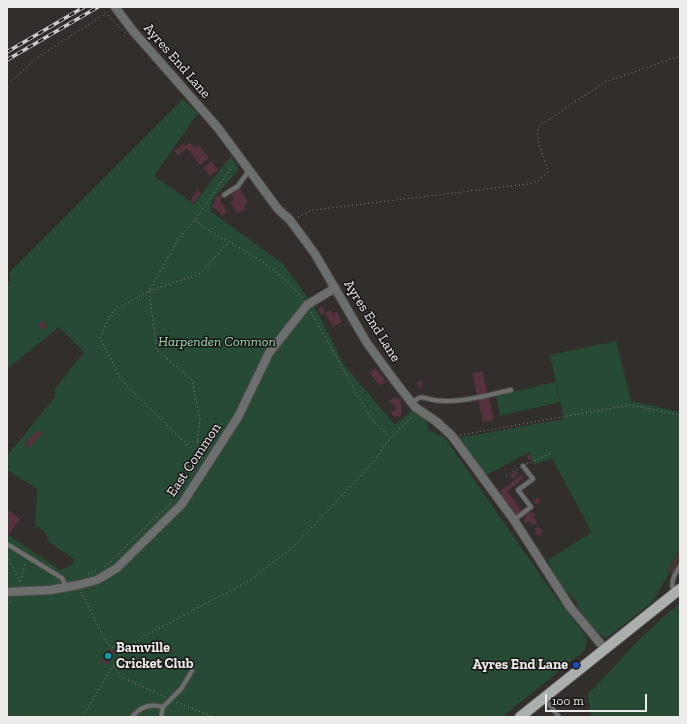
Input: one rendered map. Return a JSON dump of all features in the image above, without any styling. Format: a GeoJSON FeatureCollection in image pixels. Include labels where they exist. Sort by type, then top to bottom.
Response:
{"type":"FeatureCollection","features":[{"type":"Feature","properties":{"kind":"main road"},"geometry":{"type":"LineString","coordinates":[[520,717],[677,591]]}},
{"type":"Feature","properties":{"kind":"street","name":"Ayres End Lane"},"geometry":{"type":"LineString","coordinates":[[116,8],[133,31],[218,128],[240,155],[278,209],[290,220],[315,254],[367,343],[412,403],[419,410],[437,422],[452,436],[514,520],[570,607],[605,649]]}},
{"type":"Feature","properties":{"kind":"street","name":"East Common"},"geometry":{"type":"LineString","coordinates":[[7,592],[78,585],[97,580],[117,568],[182,504],[238,417],[269,353],[307,305],[335,288]]}},
{"type":"Feature","properties":{"kind":"lane"},"geometry":{"type":"LineString","coordinates":[[224,195],[238,186],[250,169]]}},
{"type":"Feature","properties":{"kind":"lane"},"geometry":{"type":"LineString","coordinates":[[412,403],[418,398],[425,397],[434,400],[450,401],[472,399],[511,390]]}},
{"type":"Feature","properties":{"kind":"lane"},"geometry":{"type":"LineString","coordinates":[[514,520],[531,507],[518,490],[533,479],[523,466]]}},
{"type":"Feature","properties":{"kind":"lane"},"geometry":{"type":"LineString","coordinates":[[7,544],[62,578],[66,587]]}},
{"type":"Feature","properties":{"kind":"lane"},"geometry":{"type":"LineString","coordinates":[[677,591],[672,587],[673,576],[680,566]]}},
{"type":"Feature","properties":{"kind":"lane"},"geometry":{"type":"LineString","coordinates":[[161,717],[163,707],[182,689],[192,671]]}},
{"type":"Feature","properties":{"kind":"lane"},"geometry":{"type":"LineString","coordinates":[[544,698],[559,717]]}},
{"type":"Feature","properties":{"kind":"lane"},"geometry":{"type":"LineString","coordinates":[[132,717],[147,706],[156,705],[163,707]]}},
{"type":"Feature","properties":{"kind":"path"},"geometry":{"type":"LineString","coordinates":[[7,82],[14,79],[40,56],[106,13],[124,33],[133,31]]}},
{"type":"Feature","properties":{"kind":"path"},"geometry":{"type":"LineString","coordinates":[[290,220],[313,210],[528,184],[538,181],[548,172],[546,158],[537,133],[539,126],[605,82],[680,56]]}},
{"type":"Feature","properties":{"kind":"path"},"geometry":{"type":"LineString","coordinates":[[229,242],[198,274],[149,291],[113,312],[100,337],[121,380],[204,461],[197,441],[200,419],[192,380],[157,350],[149,291],[179,238],[196,220],[240,155]]}},
{"type":"Feature","properties":{"kind":"path"},"geometry":{"type":"LineString","coordinates":[[196,220],[275,270],[293,286],[307,305],[370,416],[390,438]]}},
{"type":"Feature","properties":{"kind":"path"},"geometry":{"type":"LineString","coordinates":[[452,436],[630,405],[680,415]]}},
{"type":"Feature","properties":{"kind":"path"},"geometry":{"type":"LineString","coordinates":[[82,717],[120,655],[143,637],[250,580],[292,548],[373,463],[390,438],[419,410]]}},
{"type":"Feature","properties":{"kind":"path"},"geometry":{"type":"LineString","coordinates":[[197,441],[215,452]]}},
{"type":"Feature","properties":{"kind":"path"},"geometry":{"type":"LineString","coordinates":[[82,576],[101,570],[172,502]]}},
{"type":"Feature","properties":{"kind":"path"},"geometry":{"type":"LineString","coordinates":[[7,556],[21,581]]}},
{"type":"Feature","properties":{"kind":"path"},"geometry":{"type":"LineString","coordinates":[[21,591],[21,581],[26,556]]}},
{"type":"Feature","properties":{"kind":"path"},"geometry":{"type":"LineString","coordinates":[[78,585],[105,640],[120,655]]}},
{"type":"Feature","properties":{"kind":"path"},"geometry":{"type":"LineString","coordinates":[[113,667],[124,678],[213,717]]}},
{"type":"Feature","properties":{"kind":"shaded area"},"geometry":{"type":"Polygon","coordinates":[[[680,548],[680,569],[677,573],[669,574],[667,569],[680,548]]]}},
{"type":"Feature","properties":{"kind":"green space","name":"Harpenden Common"},"geometry":{"type":"Polygon","coordinates":[[[183,99],[198,113],[154,176],[194,204],[231,156],[239,169],[212,200],[210,211],[282,263],[315,307],[344,365],[395,425],[413,410],[427,421],[428,430],[445,438],[555,596],[585,635],[587,641],[584,651],[502,717],[7,717],[7,534],[60,570],[73,564],[74,559],[49,542],[46,533],[35,525],[37,489],[7,470],[7,456],[55,397],[55,389],[84,352],[59,327],[7,369],[7,283],[10,281],[9,273],[183,99]]]}},
{"type":"Feature","properties":{"kind":"green space"},"geometry":{"type":"Polygon","coordinates":[[[616,341],[631,401],[680,412],[680,548],[667,569],[669,574],[652,602],[611,635],[605,637],[596,632],[576,605],[578,603],[557,582],[548,560],[592,532],[552,459],[534,464],[529,452],[485,476],[458,438],[564,419],[550,355],[616,341]]]}},
{"type":"Feature","properties":{"kind":"green space"},"geometry":{"type":"Polygon","coordinates":[[[555,382],[560,402],[500,416],[496,396],[555,382]]]}},
{"type":"Feature","properties":{"kind":"green space"},"geometry":{"type":"Polygon","coordinates":[[[680,602],[680,717],[591,717],[588,694],[641,638],[680,602]]]}},
{"type":"Feature","properties":{"kind":"building"},"geometry":{"type":"Polygon","coordinates":[[[189,143],[196,148],[199,145],[209,158],[200,165],[187,148],[178,156],[174,151],[183,144],[185,146],[189,143]]]}},
{"type":"Feature","properties":{"kind":"building"},"geometry":{"type":"Polygon","coordinates":[[[211,161],[218,170],[210,176],[204,168],[211,161]]]}},
{"type":"Feature","properties":{"kind":"building"},"geometry":{"type":"Polygon","coordinates":[[[240,188],[248,203],[244,205],[246,209],[237,213],[230,202],[234,200],[231,193],[240,188]]]}},
{"type":"Feature","properties":{"kind":"building"},"geometry":{"type":"Polygon","coordinates":[[[197,190],[201,193],[193,204],[190,201],[197,190]]]}},
{"type":"Feature","properties":{"kind":"building"},"geometry":{"type":"Polygon","coordinates":[[[218,194],[222,198],[220,202],[225,206],[224,208],[227,211],[223,216],[212,206],[216,201],[214,200],[218,194]]]}},
{"type":"Feature","properties":{"kind":"building"},"geometry":{"type":"Polygon","coordinates":[[[322,307],[325,312],[321,315],[318,309],[322,307]]]}},
{"type":"Feature","properties":{"kind":"building"},"geometry":{"type":"Polygon","coordinates":[[[331,310],[333,314],[337,312],[342,322],[333,327],[325,313],[331,310]]]}},
{"type":"Feature","properties":{"kind":"building"},"geometry":{"type":"Polygon","coordinates":[[[43,321],[47,326],[42,330],[38,325],[43,321]]]}},
{"type":"Feature","properties":{"kind":"building"},"geometry":{"type":"Polygon","coordinates":[[[375,368],[386,381],[380,386],[370,373],[375,368]]]}},
{"type":"Feature","properties":{"kind":"building"},"geometry":{"type":"Polygon","coordinates":[[[482,371],[488,394],[477,396],[472,373],[482,371]]]}},
{"type":"Feature","properties":{"kind":"building"},"geometry":{"type":"Polygon","coordinates":[[[422,381],[423,387],[418,388],[417,382],[422,381]]]}},
{"type":"Feature","properties":{"kind":"building"},"geometry":{"type":"Polygon","coordinates":[[[397,397],[397,399],[401,399],[401,417],[392,416],[392,411],[395,411],[395,404],[391,404],[390,400],[397,397]]]}},
{"type":"Feature","properties":{"kind":"building"},"geometry":{"type":"Polygon","coordinates":[[[489,397],[494,420],[483,422],[478,399],[489,397]]]}},
{"type":"Feature","properties":{"kind":"building"},"geometry":{"type":"Polygon","coordinates":[[[38,430],[42,434],[29,448],[25,444],[38,430]]]}},
{"type":"Feature","properties":{"kind":"building"},"geometry":{"type":"Polygon","coordinates":[[[529,454],[532,459],[529,461],[527,455],[529,454]]]}},
{"type":"Feature","properties":{"kind":"building"},"geometry":{"type":"Polygon","coordinates":[[[516,471],[518,474],[512,479],[510,476],[516,471]]]}},
{"type":"Feature","properties":{"kind":"building"},"geometry":{"type":"Polygon","coordinates":[[[521,475],[524,478],[507,491],[522,511],[517,516],[500,491],[521,475]]]}},
{"type":"Feature","properties":{"kind":"building"},"geometry":{"type":"Polygon","coordinates":[[[538,497],[541,501],[536,505],[533,501],[538,497]]]}},
{"type":"Feature","properties":{"kind":"building"},"geometry":{"type":"Polygon","coordinates":[[[9,511],[20,519],[9,535],[7,534],[9,530],[7,529],[7,513],[9,511]]]}},
{"type":"Feature","properties":{"kind":"building"},"geometry":{"type":"Polygon","coordinates":[[[529,512],[530,514],[533,512],[536,515],[533,517],[537,522],[533,525],[529,521],[526,523],[523,520],[529,512]]]}},
{"type":"Feature","properties":{"kind":"building"},"geometry":{"type":"Polygon","coordinates":[[[538,526],[543,532],[538,536],[534,530],[538,526]]]}},
{"type":"Feature","properties":{"kind":"building","name":"Bamville Cricket Club"},"geometry":{"type":"Polygon","coordinates":[[[109,648],[115,651],[107,665],[101,662],[109,648]]]}},
{"type":"Feature","properties":{"kind":"railway"},"geometry":{"type":"LineString","coordinates":[[7,52],[84,7]]}},
{"type":"Feature","properties":{"kind":"railway"},"geometry":{"type":"LineString","coordinates":[[7,60],[98,7]]}},
{"type":"Feature","properties":{"kind":"place","name":"Bamville Cricket Club"},"geometry":{"type":"Point","coordinates":[108,656]}},
{"type":"Feature","properties":{"kind":"place","name":"Ayres End Lane"},"geometry":{"type":"Point","coordinates":[576,665]}}]}
